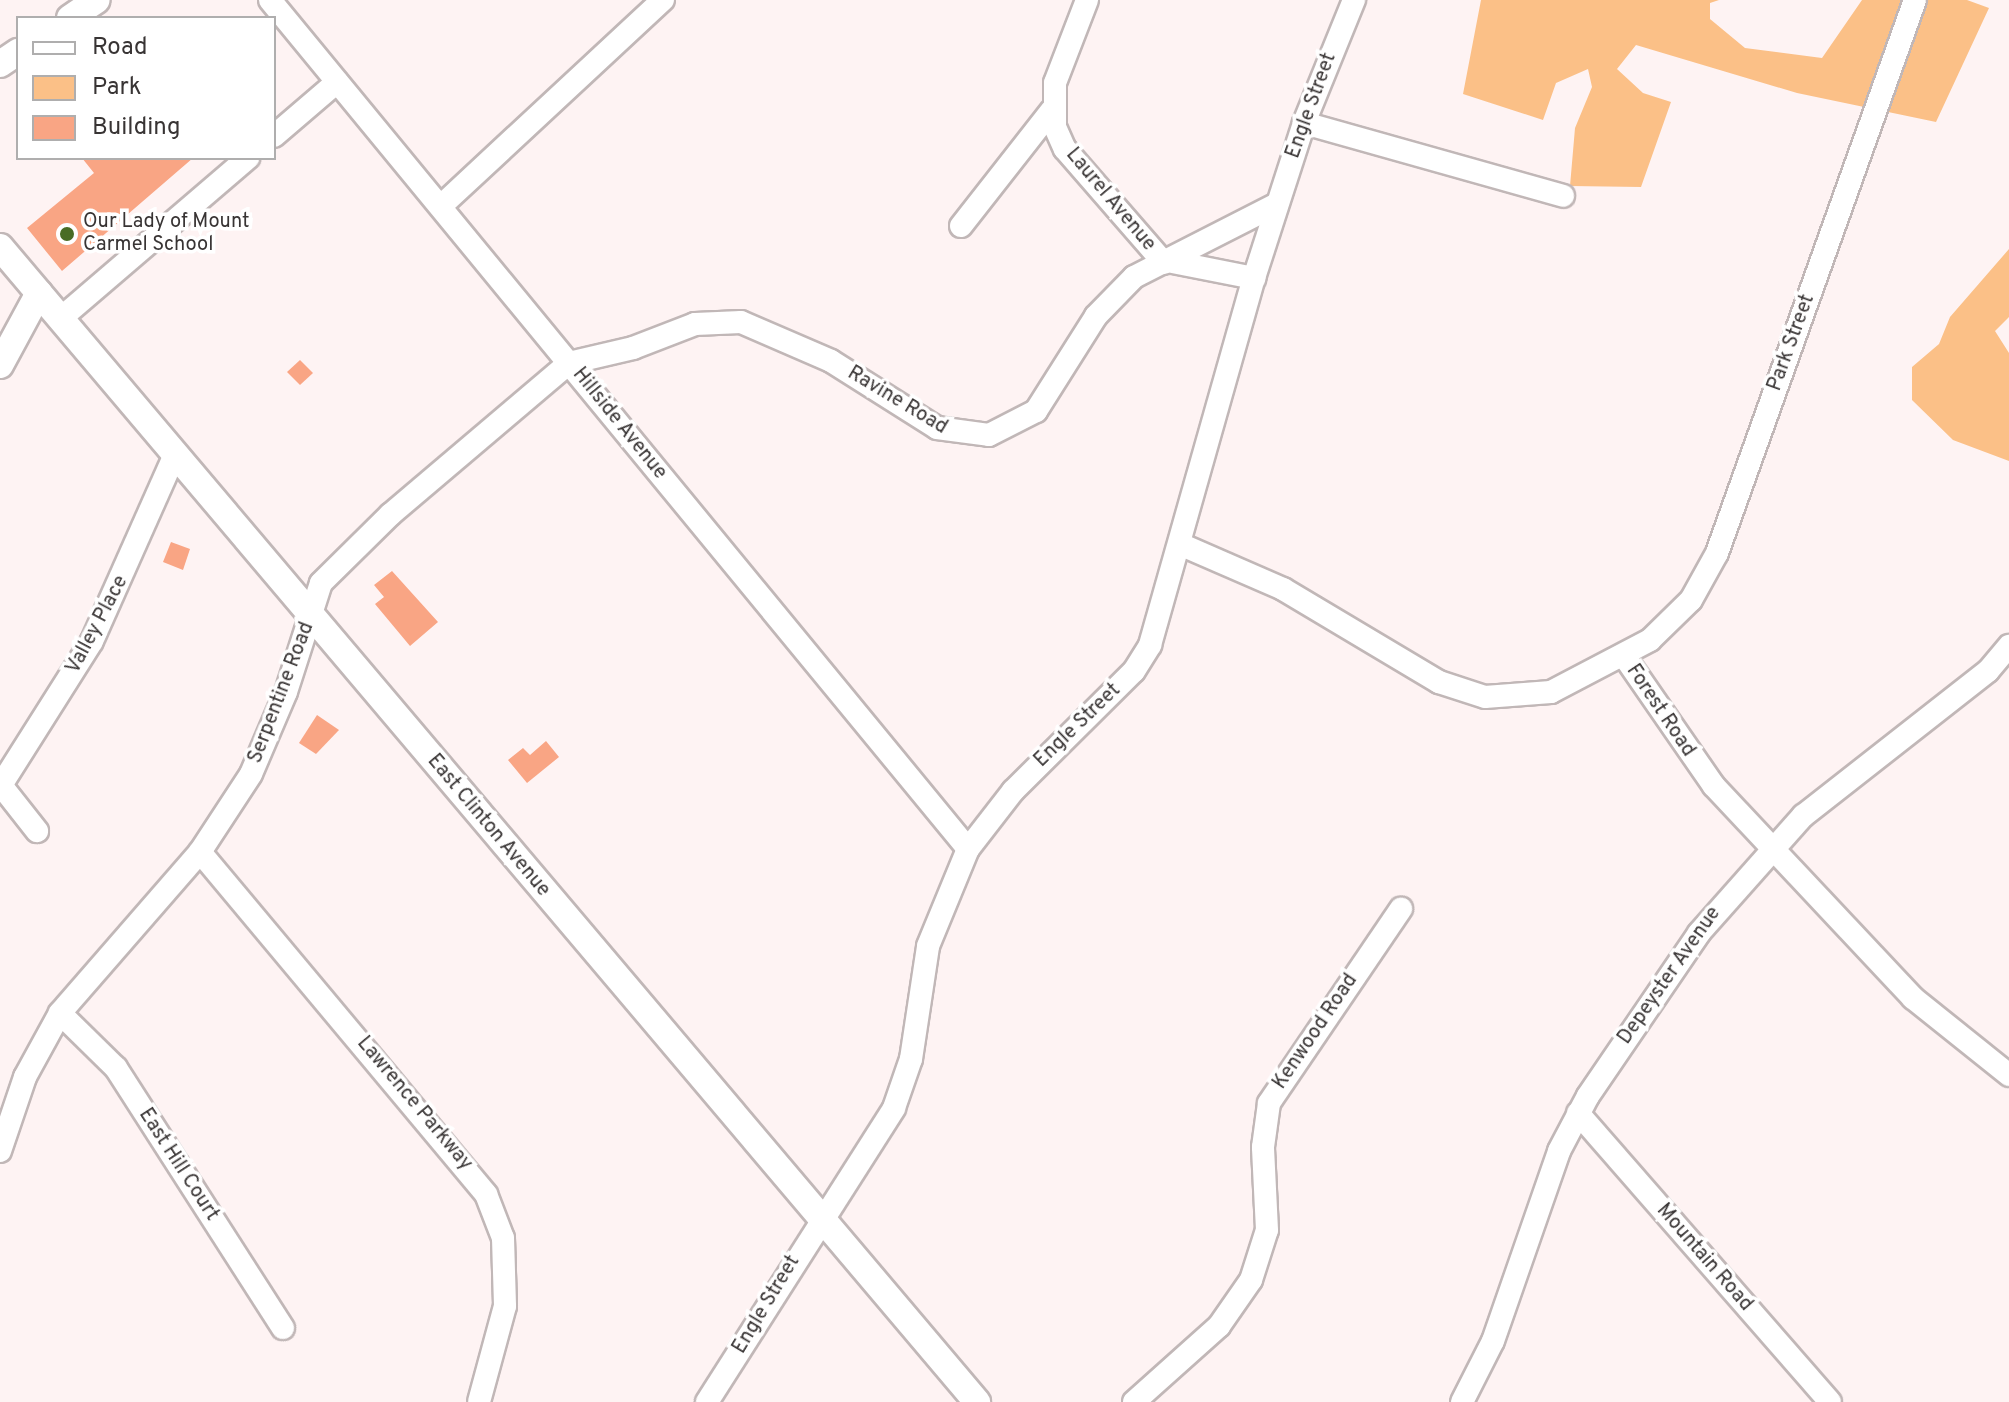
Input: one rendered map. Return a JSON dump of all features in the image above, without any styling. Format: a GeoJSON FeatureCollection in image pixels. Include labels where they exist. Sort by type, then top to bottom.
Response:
{"type":"FeatureCollection","features":[{"type":"Feature","properties":{"kind":"main road"},"geometry":{"type":"LineString","coordinates":[[73,16],[97,0]]}},
{"type":"Feature","properties":{"kind":"main road","name":"East Clinton Avenue"},"geometry":{"type":"LineString","coordinates":[[0,247],[818,1219],[977,1402]]}},
{"type":"Feature","properties":{"kind":"main road"},"geometry":{"type":"LineString","coordinates":[[0,365],[39,293]]}},
{"type":"Feature","properties":{"kind":"street","name":"Hillside Avenue"},"geometry":{"type":"LineString","coordinates":[[270,0],[968,849]]}},
{"type":"Feature","properties":{"kind":"street"},"geometry":{"type":"LineString","coordinates":[[441,206],[663,0]]}},
{"type":"Feature","properties":{"kind":"street","name":"Laurel Avenue"},"geometry":{"type":"LineString","coordinates":[[1087,0],[1055,83],[1052,110],[1065,149],[1164,263]]}},
{"type":"Feature","properties":{"kind":"street","name":"Engle Street"},"geometry":{"type":"LineString","coordinates":[[707,1402],[818,1219],[905,1085],[928,946],[968,849],[1013,791],[1134,671],[1162,618],[1254,278],[1304,123],[1354,0]]}},
{"type":"Feature","properties":{"kind":"street","name":"Park Street"},"geometry":{"type":"LineString","coordinates":[[1624,656],[1673,620],[1717,553],[1915,0]]}},
{"type":"Feature","properties":{"kind":"street"},"geometry":{"type":"LineString","coordinates":[[276,134],[337,82]]}},
{"type":"Feature","properties":{"kind":"street"},"geometry":{"type":"LineString","coordinates":[[961,226],[1052,110]]}},
{"type":"Feature","properties":{"kind":"street"},"geometry":{"type":"LineString","coordinates":[[1304,123],[1563,196]]}},
{"type":"Feature","properties":{"kind":"street"},"geometry":{"type":"LineString","coordinates":[[60,319],[246,160]]}},
{"type":"Feature","properties":{"kind":"street","name":"Ravine Road"},"geometry":{"type":"LineString","coordinates":[[569,363],[633,348],[695,324],[741,322],[831,361],[937,428],[989,435],[1036,411],[1096,316],[1134,277],[1277,204]]}},
{"type":"Feature","properties":{"kind":"street"},"geometry":{"type":"LineString","coordinates":[[1164,263],[1199,263],[1254,278]]}},
{"type":"Feature","properties":{"kind":"street","name":"Serpentine Road"},"geometry":{"type":"LineString","coordinates":[[0,1151],[25,1077],[60,1013],[200,852],[270,735],[321,583],[354,548],[569,363]]}},
{"type":"Feature","properties":{"kind":"street","name":"Valley Place"},"geometry":{"type":"LineString","coordinates":[[1,785],[92,641],[175,455]]}},
{"type":"Feature","properties":{"kind":"street","name":"Forest Road"},"geometry":{"type":"LineString","coordinates":[[1182,545],[1283,589],[1461,692],[1527,697],[1624,656],[1689,756],[1913,998],[2009,1075]]}},
{"type":"Feature","properties":{"kind":"street","name":"Depeyster Avenue"},"geometry":{"type":"LineString","coordinates":[[1462,1402],[1493,1341],[1543,1192],[1578,1113],[1699,933],[1772,845],[1846,779],[1988,671],[2009,646]]}},
{"type":"Feature","properties":{"kind":"street"},"geometry":{"type":"LineString","coordinates":[[1,785],[37,831]]}},
{"type":"Feature","properties":{"kind":"street","name":"Lawrence Parkway"},"geometry":{"type":"LineString","coordinates":[[200,852],[486,1194],[503,1238],[505,1306],[479,1402]]}},
{"type":"Feature","properties":{"kind":"street","name":"Kenwood Road"},"geometry":{"type":"LineString","coordinates":[[1134,1402],[1219,1326],[1251,1280],[1267,1230],[1263,1147],[1269,1103],[1401,909]]}},
{"type":"Feature","properties":{"kind":"street","name":"East Hill Court"},"geometry":{"type":"LineString","coordinates":[[60,1013],[116,1068],[283,1328]]}},
{"type":"Feature","properties":{"kind":"street","name":"Mountain Road"},"geometry":{"type":"LineString","coordinates":[[1578,1113],[1830,1402]]}},
{"type":"Feature","properties":{"kind":"green space"},"geometry":{"type":"Polygon","coordinates":[[[1481,0],[1719,0],[1710,3],[1710,19],[1745,48],[1822,58],[1862,0],[1967,0],[1989,8],[1936,122],[1797,93],[1636,45],[1617,69],[1643,93],[1671,102],[1641,187],[1570,186],[1575,128],[1592,87],[1588,69],[1556,83],[1543,120],[1463,94],[1481,0]]]}},
{"type":"Feature","properties":{"kind":"green space"},"geometry":{"type":"Polygon","coordinates":[[[2009,249],[2009,317],[1995,331],[2009,353],[2009,461],[1953,440],[1912,400],[1912,367],[1939,344],[1950,317],[2009,249]]]}},
{"type":"Feature","properties":{"kind":"building"},"geometry":{"type":"Polygon","coordinates":[[[84,160],[191,160],[62,271],[27,228],[94,173],[84,160]]]}},
{"type":"Feature","properties":{"kind":"building"},"geometry":{"type":"Polygon","coordinates":[[[300,360],[313,373],[300,385],[287,372],[300,360]]]}},
{"type":"Feature","properties":{"kind":"building"},"geometry":{"type":"Polygon","coordinates":[[[171,542],[190,549],[183,570],[163,562],[171,542]]]}},
{"type":"Feature","properties":{"kind":"building"},"geometry":{"type":"Polygon","coordinates":[[[392,571],[438,622],[410,646],[375,604],[384,597],[374,585],[392,571]]]}},
{"type":"Feature","properties":{"kind":"building"},"geometry":{"type":"Polygon","coordinates":[[[317,715],[339,730],[316,754],[299,743],[317,715]]]}},
{"type":"Feature","properties":{"kind":"building"},"geometry":{"type":"Polygon","coordinates":[[[546,741],[559,757],[527,783],[508,760],[523,748],[530,755],[546,741]]]}},
{"type":"Feature","properties":{"kind":"place","name":"Our Lady of Mount Carmel School"},"geometry":{"type":"Point","coordinates":[67,234]}}]}
